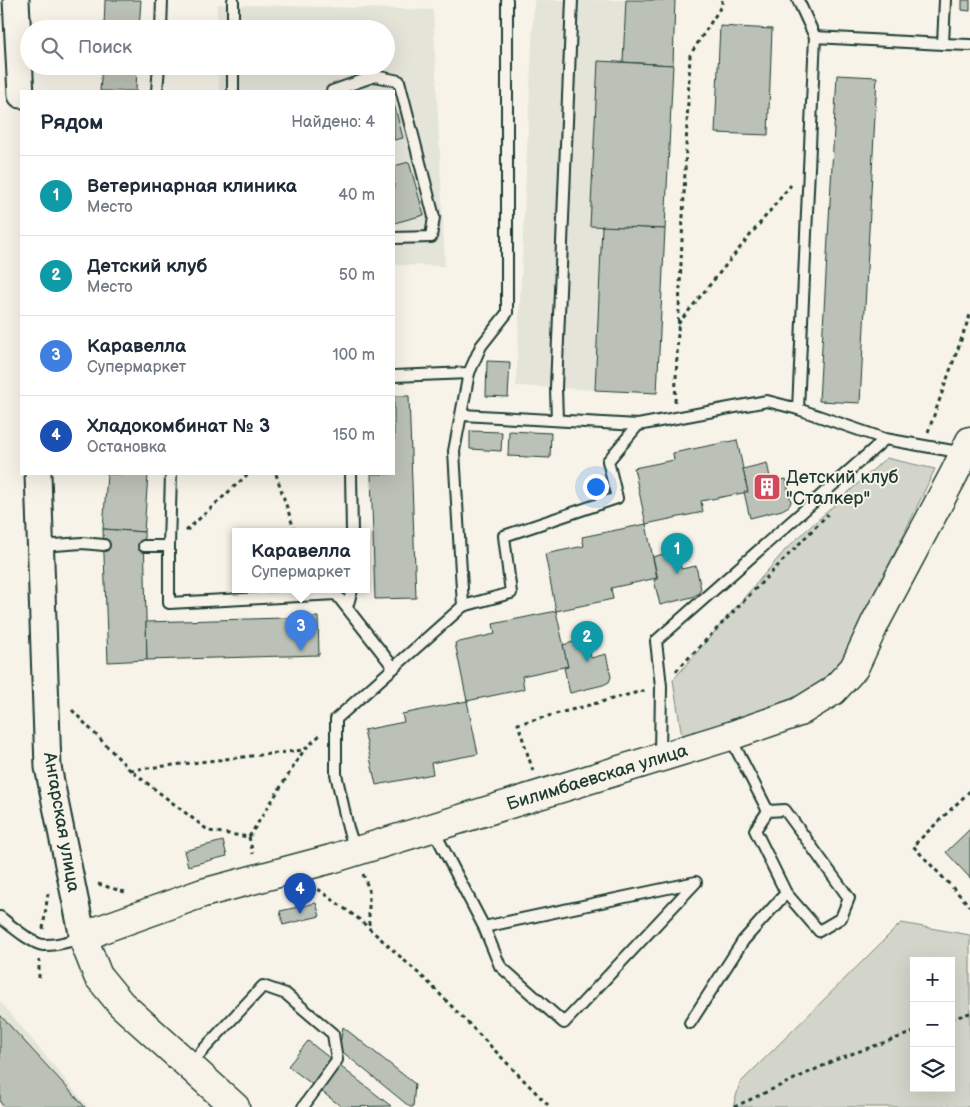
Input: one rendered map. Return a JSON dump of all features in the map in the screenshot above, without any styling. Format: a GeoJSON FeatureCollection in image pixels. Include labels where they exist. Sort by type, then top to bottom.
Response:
{"type":"FeatureCollection","features":[{"type":"Feature","properties":{"kind":"main road","name":"Билимбаевская улица"},"geometry":{"type":"LineString","coordinates":[[83,938],[102,929],[203,893],[433,828],[730,736],[799,712],[832,691],[854,668],[876,622],[966,457]]}},
{"type":"Feature","properties":{"kind":"main road","name":"Ангарская улица"},"geometry":{"type":"LineString","coordinates":[[83,938],[98,976],[121,1004],[235,1107]]}},
{"type":"Feature","properties":{"kind":"street"},"geometry":{"type":"LineString","coordinates":[[16,0],[21,90]]}},
{"type":"Feature","properties":{"kind":"street","name":"Ангарская улица"},"geometry":{"type":"LineString","coordinates":[[38,475],[48,767],[83,938]]}},
{"type":"Feature","properties":{"kind":"lane"},"geometry":{"type":"LineString","coordinates":[[161,20],[162,0]]}},
{"type":"Feature","properties":{"kind":"lane"},"geometry":{"type":"LineString","coordinates":[[233,0],[233,20]]}},
{"type":"Feature","properties":{"kind":"lane"},"geometry":{"type":"LineString","coordinates":[[463,606],[454,451],[469,372],[481,346],[507,313],[507,0]]}},
{"type":"Feature","properties":{"kind":"lane"},"geometry":{"type":"LineString","coordinates":[[557,420],[556,388],[572,0]]}},
{"type":"Feature","properties":{"kind":"lane"},"geometry":{"type":"LineString","coordinates":[[798,0],[814,36],[798,409]]}},
{"type":"Feature","properties":{"kind":"lane"},"geometry":{"type":"LineString","coordinates":[[943,44],[945,0]]}},
{"type":"Feature","properties":{"kind":"lane"},"geometry":{"type":"LineString","coordinates":[[814,36],[970,45]]}},
{"type":"Feature","properties":{"kind":"lane"},"geometry":{"type":"LineString","coordinates":[[157,90],[158,75]]}},
{"type":"Feature","properties":{"kind":"lane"},"geometry":{"type":"LineString","coordinates":[[233,75],[233,90]]}},
{"type":"Feature","properties":{"kind":"lane"},"geometry":{"type":"LineString","coordinates":[[335,90],[375,76],[399,82],[434,217],[432,237],[395,238]]}},
{"type":"Feature","properties":{"kind":"lane"},"geometry":{"type":"LineString","coordinates":[[395,376],[469,372]]}},
{"type":"Feature","properties":{"kind":"lane"},"geometry":{"type":"LineString","coordinates":[[462,415],[638,425],[767,400],[884,439],[966,457]]}},
{"type":"Feature","properties":{"kind":"lane"},"geometry":{"type":"LineString","coordinates":[[356,851],[348,828],[336,774],[336,719],[463,606],[511,593],[504,536],[616,498],[608,461],[638,425]]}},
{"type":"Feature","properties":{"kind":"lane"},"geometry":{"type":"LineString","coordinates":[[660,757],[661,686],[656,641],[884,439]]}},
{"type":"Feature","properties":{"kind":"lane"},"geometry":{"type":"LineString","coordinates":[[171,475],[168,546],[169,603],[336,594],[394,668]]}},
{"type":"Feature","properties":{"kind":"lane"},"geometry":{"type":"LineString","coordinates":[[351,475],[352,528]]}},
{"type":"Feature","properties":{"kind":"lane"},"geometry":{"type":"LineString","coordinates":[[40,546],[82,542],[104,545]]}},
{"type":"Feature","properties":{"kind":"lane"},"geometry":{"type":"LineString","coordinates":[[144,546],[168,546]]}},
{"type":"Feature","properties":{"kind":"lane"},"geometry":{"type":"LineString","coordinates":[[347,607],[351,593]]}},
{"type":"Feature","properties":{"kind":"lane"},"geometry":{"type":"LineString","coordinates":[[730,736],[768,811]]}},
{"type":"Feature","properties":{"kind":"lane"},"geometry":{"type":"LineString","coordinates":[[785,810],[849,898],[842,918],[819,931],[786,893],[755,830],[768,811],[785,810]]}},
{"type":"Feature","properties":{"kind":"lane"},"geometry":{"type":"LineString","coordinates":[[433,828],[484,927],[500,966],[564,1023],[696,882],[484,927]]}},
{"type":"Feature","properties":{"kind":"lane"},"geometry":{"type":"LineString","coordinates":[[690,1023],[743,941],[786,893]]}},
{"type":"Feature","properties":{"kind":"lane"},"geometry":{"type":"LineString","coordinates":[[0,917],[20,933],[41,945],[83,938]]}},
{"type":"Feature","properties":{"kind":"lane"},"geometry":{"type":"LineString","coordinates":[[188,1066],[263,986],[286,994],[333,1034],[337,1060],[303,1107]]}},
{"type":"Feature","properties":{"kind":"path"},"geometry":{"type":"LineString","coordinates":[[674,418],[690,55],[722,5],[722,0]]}},
{"type":"Feature","properties":{"kind":"path"},"geometry":{"type":"LineString","coordinates":[[678,324],[809,164]]}},
{"type":"Feature","properties":{"kind":"path"},"geometry":{"type":"LineString","coordinates":[[168,546],[247,475]]}},
{"type":"Feature","properties":{"kind":"path"},"geometry":{"type":"LineString","coordinates":[[276,475],[294,528]]}},
{"type":"Feature","properties":{"kind":"path"},"geometry":{"type":"LineString","coordinates":[[524,774],[533,771],[518,724],[661,686]]}},
{"type":"Feature","properties":{"kind":"path"},"geometry":{"type":"LineString","coordinates":[[72,710],[130,770],[209,831],[249,837]]}},
{"type":"Feature","properties":{"kind":"path"},"geometry":{"type":"LineString","coordinates":[[253,854],[249,837],[304,750],[336,719]]}},
{"type":"Feature","properties":{"kind":"path"},"geometry":{"type":"LineString","coordinates":[[130,770],[304,750]]}},
{"type":"Feature","properties":{"kind":"path"},"geometry":{"type":"LineString","coordinates":[[970,791],[912,846],[970,906]]}},
{"type":"Feature","properties":{"kind":"path"},"geometry":{"type":"LineString","coordinates":[[356,851],[369,890],[368,928]]}},
{"type":"Feature","properties":{"kind":"path"},"geometry":{"type":"LineString","coordinates":[[317,888],[368,928],[428,982],[550,1107]]}},
{"type":"Feature","properties":{"kind":"path"},"geometry":{"type":"LineString","coordinates":[[39,962],[39,978]]}},
{"type":"Feature","properties":{"kind":"path"},"geometry":{"type":"LineString","coordinates":[[955,1018],[970,1013]]}},
{"type":"Feature","properties":{"kind":"path"},"geometry":{"type":"LineString","coordinates":[[734,1107],[840,1058],[910,1033]]}},
{"type":"Feature","properties":{"kind":"shaded area"},"geometry":{"type":"Polygon","coordinates":[[[534,0],[675,0],[657,393],[516,386],[534,0]]]}},
{"type":"Feature","properties":{"kind":"shaded area"},"geometry":{"type":"Polygon","coordinates":[[[217,4],[433,10],[445,266],[395,265],[395,90],[219,90],[218,75],[395,75],[395,20],[217,20],[217,4]]]}},
{"type":"Feature","properties":{"kind":"shaded area"},"geometry":{"type":"Polygon","coordinates":[[[886,458],[935,469],[843,661],[803,703],[683,743],[673,680],[787,548],[886,458]]]}},
{"type":"Feature","properties":{"kind":"shaded area"},"geometry":{"type":"Polygon","coordinates":[[[901,923],[970,935],[970,1107],[733,1107],[740,1083],[901,923]]]}},
{"type":"Feature","properties":{"kind":"shaded area"},"geometry":{"type":"Polygon","coordinates":[[[0,1001],[88,1107],[0,1107],[0,1001]]]}},
{"type":"Feature","properties":{"kind":"building"},"geometry":{"type":"Polygon","coordinates":[[[105,0],[141,0],[140,20],[104,20],[105,0]]]}},
{"type":"Feature","properties":{"kind":"building"},"geometry":{"type":"Polygon","coordinates":[[[626,0],[675,0],[673,65],[623,62],[626,0]]]}},
{"type":"Feature","properties":{"kind":"building"},"geometry":{"type":"Polygon","coordinates":[[[962,0],[970,0],[970,11],[962,10],[962,0]]]}},
{"type":"Feature","properties":{"kind":"building"},"geometry":{"type":"Polygon","coordinates":[[[720,26],[772,29],[768,135],[715,133],[720,26]]]}},
{"type":"Feature","properties":{"kind":"building"},"geometry":{"type":"Polygon","coordinates":[[[598,61],[673,65],[665,229],[590,226],[598,61]]]}},
{"type":"Feature","properties":{"kind":"building"},"geometry":{"type":"Polygon","coordinates":[[[101,75],[137,75],[136,90],[100,90],[101,75]]]}},
{"type":"Feature","properties":{"kind":"building"},"geometry":{"type":"Polygon","coordinates":[[[837,75],[877,77],[860,403],[819,401],[837,75]]]}},
{"type":"Feature","properties":{"kind":"building"},"geometry":{"type":"Polygon","coordinates":[[[395,108],[403,138],[395,140],[395,108]]]}},
{"type":"Feature","properties":{"kind":"building"},"geometry":{"type":"Polygon","coordinates":[[[409,162],[424,215],[395,223],[395,166],[409,162]]]}},
{"type":"Feature","properties":{"kind":"building"},"geometry":{"type":"Polygon","coordinates":[[[602,226],[665,229],[657,393],[595,390],[602,226]]]}},
{"type":"Feature","properties":{"kind":"building"},"geometry":{"type":"Polygon","coordinates":[[[487,361],[510,362],[508,397],[486,396],[487,361]]]}},
{"type":"Feature","properties":{"kind":"building"},"geometry":{"type":"Polygon","coordinates":[[[395,396],[409,396],[416,598],[375,599],[371,475],[395,475],[395,396]]]}},
{"type":"Feature","properties":{"kind":"building"},"geometry":{"type":"Polygon","coordinates":[[[470,431],[502,432],[501,451],[470,449],[470,431]]]}},
{"type":"Feature","properties":{"kind":"building"},"geometry":{"type":"Polygon","coordinates":[[[509,431],[551,433],[550,458],[508,456],[509,431]]]}},
{"type":"Feature","properties":{"kind":"building"},"geometry":{"type":"Polygon","coordinates":[[[737,440],[748,492],[701,501],[703,512],[646,524],[634,468],[674,460],[673,453],[737,440]]]}},
{"type":"Feature","properties":{"kind":"building","name":"Детский клуб \"Сталкер\""},"geometry":{"type":"Polygon","coordinates":[[[767,463],[771,482],[786,479],[791,502],[789,506],[782,510],[750,518],[744,492],[748,492],[743,469],[767,463]]]}},
{"type":"Feature","properties":{"kind":"building"},"geometry":{"type":"Polygon","coordinates":[[[107,475],[148,475],[144,532],[103,529],[107,475]]]}},
{"type":"Feature","properties":{"kind":"building"},"geometry":{"type":"Polygon","coordinates":[[[646,524],[657,578],[611,588],[613,599],[556,611],[545,554],[584,546],[582,537],[646,524]]]}},
{"type":"Feature","properties":{"kind":"building"},"geometry":{"type":"Polygon","coordinates":[[[103,529],[144,532],[147,660],[108,662],[103,529]]]}},
{"type":"Feature","properties":{"kind":"building"},"geometry":{"type":"Polygon","coordinates":[[[677,550],[681,569],[696,566],[701,589],[698,594],[692,597],[660,605],[654,580],[658,579],[653,557],[677,550]]]}},
{"type":"Feature","properties":{"kind":"building"},"geometry":{"type":"Polygon","coordinates":[[[556,611],[568,666],[522,676],[524,689],[467,701],[455,643],[495,634],[493,624],[556,611]]]}},
{"type":"Feature","properties":{"kind":"building"},"geometry":{"type":"Polygon","coordinates":[[[318,617],[319,655],[147,660],[146,622],[318,617]]]}},
{"type":"Feature","properties":{"kind":"building"},"geometry":{"type":"Polygon","coordinates":[[[587,638],[591,658],[606,654],[611,677],[609,682],[603,685],[570,693],[564,668],[568,667],[563,645],[587,638]]]}},
{"type":"Feature","properties":{"kind":"building"},"geometry":{"type":"Polygon","coordinates":[[[467,701],[478,754],[431,763],[433,774],[376,785],[364,730],[404,722],[402,714],[467,701]]]}},
{"type":"Feature","properties":{"kind":"building"},"geometry":{"type":"Polygon","coordinates":[[[970,829],[970,878],[946,852],[970,829]]]}},
{"type":"Feature","properties":{"kind":"building"},"geometry":{"type":"Polygon","coordinates":[[[223,841],[227,856],[188,866],[184,851],[223,841]]]}},
{"type":"Feature","properties":{"kind":"building"},"geometry":{"type":"Polygon","coordinates":[[[316,903],[320,916],[283,925],[280,911],[316,903]]]}},
{"type":"Feature","properties":{"kind":"building"},"geometry":{"type":"Polygon","coordinates":[[[0,1015],[85,1107],[4,1107],[0,1102],[0,1015]]]}},
{"type":"Feature","properties":{"kind":"building"},"geometry":{"type":"Polygon","coordinates":[[[343,1027],[415,1084],[413,1107],[410,1107],[339,1049],[343,1027]]]}},
{"type":"Feature","properties":{"kind":"building"},"geometry":{"type":"Polygon","coordinates":[[[308,1041],[391,1106],[342,1107],[288,1066],[308,1041]]]}},
{"type":"Feature","properties":{"kind":"place","name":"Детский клуб \"Сталкер\""},"geometry":{"type":"Point","coordinates":[767,487]}},
{"type":"Feature","properties":{"kind":"place","name":"Ветеринарная клиника"},"geometry":{"type":"Point","coordinates":[677,574]}},
{"type":"Feature","properties":{"kind":"place","name":"Каравелла"},"geometry":{"type":"Point","coordinates":[301,651]}},
{"type":"Feature","properties":{"kind":"place","name":"Детский клуб"},"geometry":{"type":"Point","coordinates":[587,662]}},
{"type":"Feature","properties":{"kind":"place","name":"Хладокомбинат № 3"},"geometry":{"type":"Point","coordinates":[300,914]}}]}
